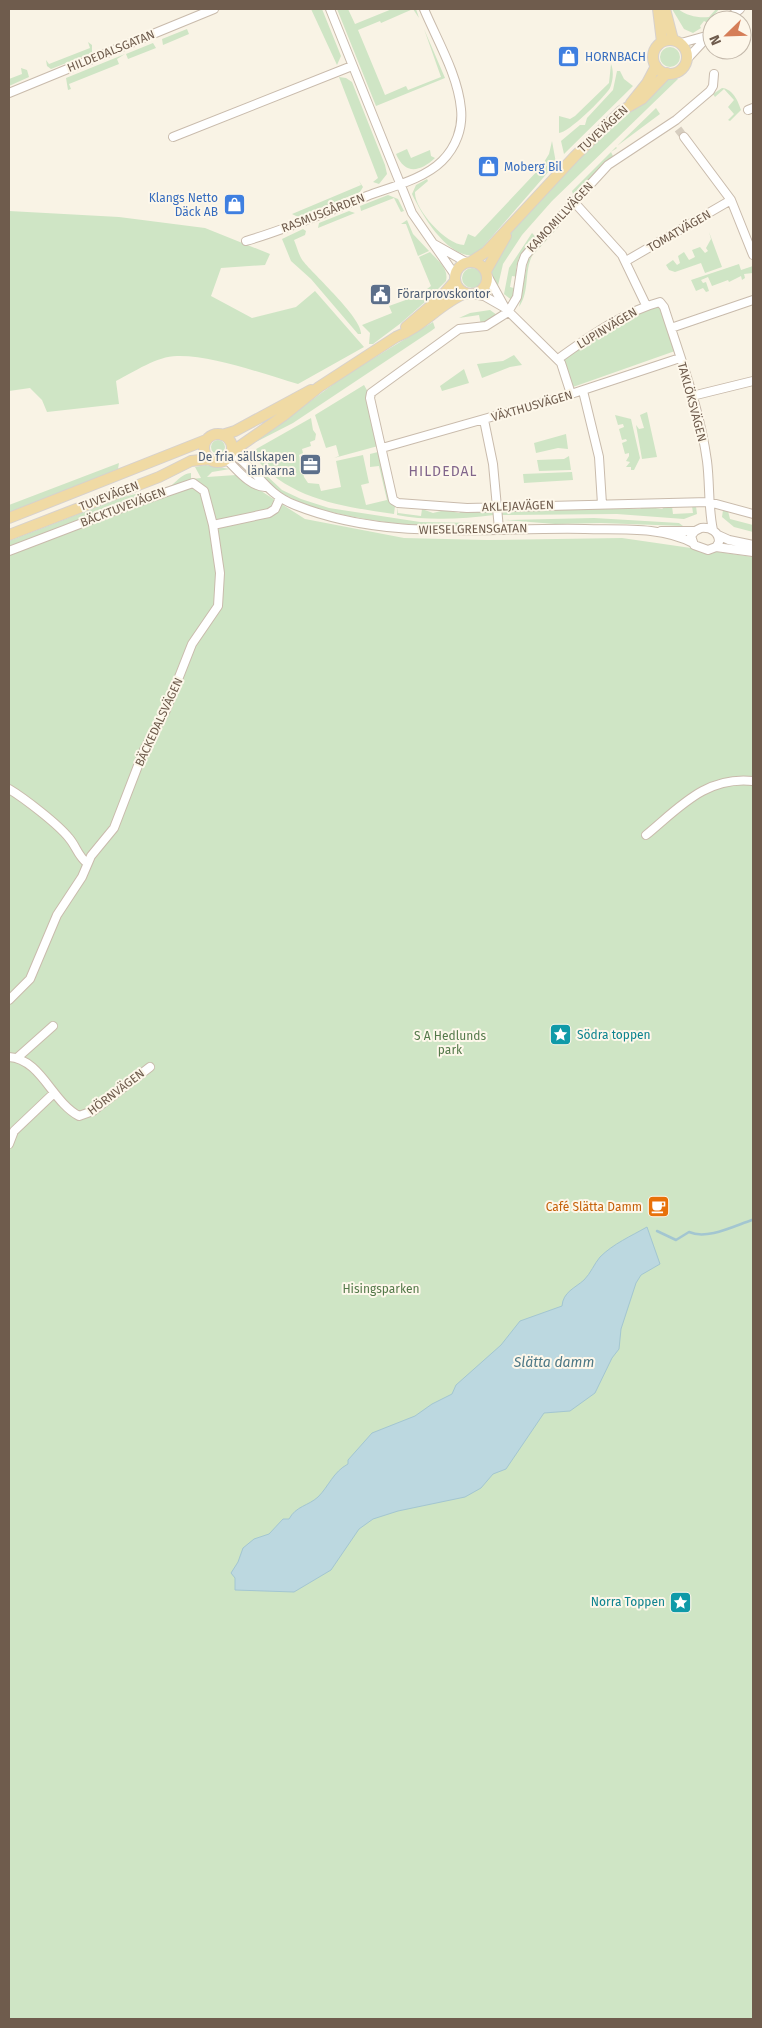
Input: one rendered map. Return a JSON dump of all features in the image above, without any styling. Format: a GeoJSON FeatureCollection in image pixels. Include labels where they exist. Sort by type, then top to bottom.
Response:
{"type":"FeatureCollection","features":[{"type":"Feature","properties":{"kind":"main road"},"geometry":{"type":"LineString","coordinates":[[658,9],[662,42]]}},
{"type":"Feature","properties":{"kind":"main road"},"geometry":{"type":"LineString","coordinates":[[665,9],[677,41],[687,51],[688,59]]}},
{"type":"Feature","properties":{"kind":"main road","name":"TUVEVÄGEN"},"geometry":{"type":"LineString","coordinates":[[9,535],[160,477],[191,461],[210,459],[218,461],[289,412],[319,387],[396,337],[441,297],[455,278],[459,267],[486,252],[575,156],[631,103],[647,83],[656,66],[654,54],[662,42],[677,41]]}},
{"type":"Feature","properties":{"kind":"main road","name":"TUVEVÄGEN"},"geometry":{"type":"LineString","coordinates":[[631,103],[642,98],[666,73],[680,71],[688,59]]}},
{"type":"Feature","properties":{"kind":"main road"},"geometry":{"type":"LineString","coordinates":[[656,66],[666,73]]}},
{"type":"Feature","properties":{"kind":"main road","name":"TUVEVÄGEN"},"geometry":{"type":"LineString","coordinates":[[396,337],[408,332],[452,299],[484,288],[487,274],[514,222]]}},
{"type":"Feature","properties":{"kind":"main road"},"geometry":{"type":"LineString","coordinates":[[469,262],[480,264],[487,274]]}},
{"type":"Feature","properties":{"kind":"main road"},"geometry":{"type":"LineString","coordinates":[[455,278],[459,288],[469,293]]}},
{"type":"Feature","properties":{"kind":"main road","name":"TUVEVÄGEN"},"geometry":{"type":"LineString","coordinates":[[9,518],[215,435],[235,431],[278,406],[319,387]]}},
{"type":"Feature","properties":{"kind":"main road"},"geometry":{"type":"LineString","coordinates":[[222,435],[231,440],[230,454]]}},
{"type":"Feature","properties":{"kind":"main road"},"geometry":{"type":"LineString","coordinates":[[206,440],[203,451],[210,459]]}},
{"type":"Feature","properties":{"kind":"street","name":"HILDEDALSGATAN"},"geometry":{"type":"LineString","coordinates":[[9,92],[214,9]]}},
{"type":"Feature","properties":{"kind":"street"},"geometry":{"type":"LineString","coordinates":[[330,9],[412,213],[455,278]]}},
{"type":"Feature","properties":{"kind":"street","name":"RASMUSGÅRDEN"},"geometry":{"type":"LineString","coordinates":[[246,242],[400,184],[427,171],[442,161],[454,146],[460,131],[461,109],[457,89],[424,9]]}},
{"type":"Feature","properties":{"kind":"street","name":"TUVEVÄGEN"},"geometry":{"type":"LineString","coordinates":[[677,41],[702,36]]}},
{"type":"Feature","properties":{"kind":"street","name":"TUVEVÄGEN"},"geometry":{"type":"LineString","coordinates":[[688,59],[702,42]]}},
{"type":"Feature","properties":{"kind":"street"},"geometry":{"type":"LineString","coordinates":[[172,137],[352,66]]}},
{"type":"Feature","properties":{"kind":"street","name":"KAMOMILLVÄGEN"},"geometry":{"type":"LineString","coordinates":[[506,310],[517,297],[525,256],[608,166],[672,122],[710,91],[713,86],[714,74]]}},
{"type":"Feature","properties":{"kind":"street"},"geometry":{"type":"LineString","coordinates":[[672,122],[678,129]]}},
{"type":"Feature","properties":{"kind":"street"},"geometry":{"type":"LineString","coordinates":[[684,137],[731,200],[753,255]]}},
{"type":"Feature","properties":{"kind":"street","name":"TOMATVÄGEN"},"geometry":{"type":"LineString","coordinates":[[626,262],[731,200]]}},
{"type":"Feature","properties":{"kind":"street"},"geometry":{"type":"LineString","coordinates":[[574,202],[599,227],[626,262],[646,305]]}},
{"type":"Feature","properties":{"kind":"street"},"geometry":{"type":"LineString","coordinates":[[434,244],[469,262]]}},
{"type":"Feature","properties":{"kind":"street"},"geometry":{"type":"LineString","coordinates":[[487,274],[506,310]]}},
{"type":"Feature","properties":{"kind":"street"},"geometry":{"type":"LineString","coordinates":[[469,293],[484,296],[506,310],[558,359],[570,394]]}},
{"type":"Feature","properties":{"kind":"street"},"geometry":{"type":"LineString","coordinates":[[671,328],[753,300]]}},
{"type":"Feature","properties":{"kind":"street","name":"LUPINVÄGEN"},"geometry":{"type":"LineString","coordinates":[[558,359],[646,305],[660,302]]}},
{"type":"Feature","properties":{"kind":"street","name":"TAKLÖKSVÄGEN"},"geometry":{"type":"LineString","coordinates":[[660,302],[664,307],[692,396],[707,462],[709,504],[715,532]]}},
{"type":"Feature","properties":{"kind":"street","name":"AKLEJAVÄGEN"},"geometry":{"type":"LineString","coordinates":[[506,310],[486,326],[460,329],[371,393],[370,398],[395,502],[464,508],[602,504],[709,504],[753,514]]}},
{"type":"Feature","properties":{"kind":"street","name":"VÄXTHUSVÄGEN"},"geometry":{"type":"LineString","coordinates":[[382,448],[583,391],[680,358]]}},
{"type":"Feature","properties":{"kind":"street"},"geometry":{"type":"LineString","coordinates":[[692,396],[753,381]]}},
{"type":"Feature","properties":{"kind":"street"},"geometry":{"type":"LineString","coordinates":[[583,391],[599,456],[602,504]]}},
{"type":"Feature","properties":{"kind":"street"},"geometry":{"type":"LineString","coordinates":[[484,420],[493,464],[499,529]]}},
{"type":"Feature","properties":{"kind":"street","name":"WIESELGRENSGATAN"},"geometry":{"type":"LineString","coordinates":[[230,454],[249,481],[257,486],[265,487],[280,498],[318,512],[382,525],[450,531],[528,528],[659,532],[698,529],[715,532],[729,540],[753,545]]}},
{"type":"Feature","properties":{"kind":"street","name":"BÄCKTUVEVÄGEN"},"geometry":{"type":"LineString","coordinates":[[9,551],[190,483],[199,486],[204,492],[212,525]]}},
{"type":"Feature","properties":{"kind":"street"},"geometry":{"type":"LineString","coordinates":[[212,525],[269,513],[275,509],[280,498]]}},
{"type":"Feature","properties":{"kind":"street","name":"TAKLÖKSVÄGEN"},"geometry":{"type":"LineString","coordinates":[[698,529],[709,504]]}},
{"type":"Feature","properties":{"kind":"street","name":"BÄCKEDALSVÄGEN"},"geometry":{"type":"LineString","coordinates":[[9,1000],[30,979],[51,926],[82,877],[87,863],[114,828],[144,750],[166,710],[192,644],[218,606],[220,573],[212,525]]}},
{"type":"Feature","properties":{"kind":"street"},"geometry":{"type":"LineString","coordinates":[[693,543],[692,536],[698,529]]}},
{"type":"Feature","properties":{"kind":"street","name":"WIESELGRENSGATAN"},"geometry":{"type":"LineString","coordinates":[[659,532],[693,543],[703,550],[716,547],[753,552]]}},
{"type":"Feature","properties":{"kind":"street"},"geometry":{"type":"LineString","coordinates":[[715,532],[719,542],[716,547]]}},
{"type":"Feature","properties":{"kind":"street"},"geometry":{"type":"LineString","coordinates":[[646,835],[707,787],[731,780],[753,781]]}},
{"type":"Feature","properties":{"kind":"street"},"geometry":{"type":"LineString","coordinates":[[9,789],[23,797],[69,836],[80,857],[87,863]]}},
{"type":"Feature","properties":{"kind":"street","name":"HÖRNVÄGEN"},"geometry":{"type":"LineString","coordinates":[[13,1057],[53,1026]]}},
{"type":"Feature","properties":{"kind":"street","name":"HÖRNVÄGEN"},"geometry":{"type":"LineString","coordinates":[[13,1057],[27,1062],[75,1114],[86,1115],[150,1067]]}},
{"type":"Feature","properties":{"kind":"street"},"geometry":{"type":"LineString","coordinates":[[9,1144],[14,1130],[54,1093]]}},
{"type":"Feature","properties":{"kind":"green space"},"geometry":{"type":"Polygon","coordinates":[[[311,9],[322,9],[341,56],[337,65],[311,9]]]}},
{"type":"Feature","properties":{"kind":"green space"},"geometry":{"type":"Polygon","coordinates":[[[337,9],[348,9],[355,24],[392,9],[413,9],[381,23],[380,21],[358,30],[385,95],[406,86],[408,90],[441,77],[424,29],[445,78],[376,106],[337,9]]]}},
{"type":"Feature","properties":{"kind":"green space"},"geometry":{"type":"Polygon","coordinates":[[[672,9],[678,9],[693,16],[702,17],[701,28],[693,33],[684,29],[672,9]]]}},
{"type":"Feature","properties":{"kind":"green space"},"geometry":{"type":"Polygon","coordinates":[[[187,29],[189,34],[163,45],[162,39],[187,29]]]}},
{"type":"Feature","properties":{"kind":"green space"},"geometry":{"type":"Polygon","coordinates":[[[88,42],[92,45],[92,53],[51,69],[47,66],[46,60],[49,64],[90,48],[88,42]]]}},
{"type":"Feature","properties":{"kind":"green space"},"geometry":{"type":"Polygon","coordinates":[[[153,43],[156,48],[128,59],[126,54],[153,43]]]}},
{"type":"Feature","properties":{"kind":"green space"},"geometry":{"type":"Polygon","coordinates":[[[666,47],[674,47],[680,53],[680,61],[674,67],[666,67],[660,61],[660,53],[666,47]]]}},
{"type":"Feature","properties":{"kind":"green space"},"geometry":{"type":"Polygon","coordinates":[[[125,54],[117,59],[119,64],[69,84],[71,89],[68,90],[66,78],[125,54]]]}},
{"type":"Feature","properties":{"kind":"green space"},"geometry":{"type":"Polygon","coordinates":[[[611,64],[613,70],[610,88],[594,107],[570,127],[559,133],[559,116],[570,119],[575,116],[609,83],[611,64]]]}},
{"type":"Feature","properties":{"kind":"green space"},"geometry":{"type":"Polygon","coordinates":[[[21,68],[27,70],[29,77],[9,86],[9,79],[22,74],[21,68]]]}},
{"type":"Feature","properties":{"kind":"green space"},"geometry":{"type":"Polygon","coordinates":[[[617,71],[620,71],[624,79],[633,86],[564,154],[561,141],[580,125],[585,125],[587,118],[613,90],[617,71]]]}},
{"type":"Feature","properties":{"kind":"green space"},"geometry":{"type":"Polygon","coordinates":[[[675,76],[678,79],[552,201],[522,235],[503,264],[497,290],[492,272],[500,251],[516,226],[596,143],[667,79],[675,76]]]}},
{"type":"Feature","properties":{"kind":"green space"},"geometry":{"type":"Polygon","coordinates":[[[339,77],[346,78],[352,82],[385,165],[387,174],[379,184],[373,182],[378,178],[339,77]]]}},
{"type":"Feature","properties":{"kind":"green space"},"geometry":{"type":"Polygon","coordinates":[[[722,88],[726,89],[732,93],[737,99],[741,110],[730,121],[728,120],[734,114],[728,107],[734,100],[724,89],[715,97],[713,94],[722,88]]]}},
{"type":"Feature","properties":{"kind":"green space"},"geometry":{"type":"Polygon","coordinates":[[[656,108],[660,114],[617,146],[656,108]]]}},
{"type":"Feature","properties":{"kind":"green space"},"geometry":{"type":"Polygon","coordinates":[[[552,141],[556,163],[476,255],[466,255],[456,251],[446,243],[429,224],[412,194],[416,185],[427,179],[428,181],[415,192],[416,199],[425,216],[440,233],[464,245],[468,234],[475,237],[541,167],[549,154],[552,141]]]}},
{"type":"Feature","properties":{"kind":"green space"},"geometry":{"type":"Polygon","coordinates":[[[407,149],[411,158],[430,150],[431,156],[435,158],[424,166],[413,169],[408,168],[400,161],[396,154],[407,149]]]}},
{"type":"Feature","properties":{"kind":"green space"},"geometry":{"type":"Polygon","coordinates":[[[611,152],[613,156],[573,194],[572,191],[611,152]]]}},
{"type":"Feature","properties":{"kind":"green space"},"geometry":{"type":"Polygon","coordinates":[[[359,181],[363,187],[360,192],[298,217],[292,214],[361,185],[359,181]]]}},
{"type":"Feature","properties":{"kind":"green space"},"geometry":{"type":"Polygon","coordinates":[[[388,195],[398,199],[404,211],[401,212],[394,198],[361,211],[360,206],[388,195]]]}},
{"type":"Feature","properties":{"kind":"green space"},"geometry":{"type":"Polygon","coordinates":[[[575,209],[532,256],[528,268],[525,295],[519,307],[528,260],[571,210],[575,209]]]}},
{"type":"Feature","properties":{"kind":"green space"},"geometry":{"type":"Polygon","coordinates":[[[9,211],[119,217],[205,228],[270,254],[265,265],[221,268],[211,296],[252,318],[296,307],[315,291],[364,347],[298,384],[222,362],[191,357],[169,357],[146,365],[116,381],[119,404],[47,412],[42,400],[30,388],[9,391],[9,211]]]}},
{"type":"Feature","properties":{"kind":"green space"},"geometry":{"type":"Polygon","coordinates":[[[349,211],[355,213],[318,228],[319,223],[349,211]]]}},
{"type":"Feature","properties":{"kind":"green space"},"geometry":{"type":"Polygon","coordinates":[[[407,220],[413,234],[429,251],[418,256],[406,224],[401,224],[407,220]]]}},
{"type":"Feature","properties":{"kind":"green space"},"geometry":{"type":"Polygon","coordinates":[[[303,229],[306,231],[305,235],[294,240],[299,254],[309,268],[354,318],[360,327],[361,334],[358,334],[311,279],[291,261],[282,239],[303,229]]]}},
{"type":"Feature","properties":{"kind":"green space"},"geometry":{"type":"Polygon","coordinates":[[[709,232],[722,267],[705,273],[701,263],[675,272],[669,270],[666,265],[673,260],[677,265],[680,263],[678,256],[684,252],[689,260],[695,257],[692,250],[700,247],[705,253],[708,251],[706,248],[711,239],[709,232]]]}},
{"type":"Feature","properties":{"kind":"green space"},"geometry":{"type":"Polygon","coordinates":[[[532,233],[537,238],[526,247],[522,258],[519,258],[516,268],[518,277],[512,276],[510,287],[517,289],[513,301],[504,294],[509,268],[532,233]]]}},
{"type":"Feature","properties":{"kind":"green space"},"geometry":{"type":"Polygon","coordinates":[[[430,252],[442,265],[447,276],[446,281],[435,292],[427,289],[431,286],[419,257],[430,252]]]}},
{"type":"Feature","properties":{"kind":"green space"},"geometry":{"type":"Polygon","coordinates":[[[739,264],[741,270],[753,266],[753,273],[744,274],[745,278],[742,280],[741,276],[729,282],[728,280],[712,286],[708,277],[701,280],[703,283],[706,282],[709,291],[706,292],[703,288],[696,291],[691,280],[739,264]]]}},
{"type":"Feature","properties":{"kind":"green space"},"geometry":{"type":"Polygon","coordinates":[[[468,268],[476,268],[482,274],[482,282],[476,288],[468,288],[462,282],[462,274],[468,268]]]}},
{"type":"Feature","properties":{"kind":"green space"},"geometry":{"type":"Polygon","coordinates":[[[425,290],[434,294],[401,323],[373,344],[369,344],[370,333],[362,325],[392,313],[389,306],[414,297],[425,290]]]}},
{"type":"Feature","properties":{"kind":"green space"},"geometry":{"type":"Polygon","coordinates":[[[655,305],[660,307],[675,351],[573,387],[564,361],[567,356],[598,335],[655,305]]]}},
{"type":"Feature","properties":{"kind":"green space"},"geometry":{"type":"Polygon","coordinates":[[[490,310],[497,315],[481,325],[479,315],[459,318],[470,313],[490,310]]]}},
{"type":"Feature","properties":{"kind":"green space"},"geometry":{"type":"Polygon","coordinates":[[[433,322],[435,328],[431,331],[293,423],[252,444],[346,375],[433,322]]]}},
{"type":"Feature","properties":{"kind":"green space"},"geometry":{"type":"Polygon","coordinates":[[[514,355],[522,365],[510,367],[482,378],[477,364],[503,361],[514,355]]]}},
{"type":"Feature","properties":{"kind":"green space"},"geometry":{"type":"Polygon","coordinates":[[[464,369],[469,383],[442,391],[440,386],[464,369]]]}},
{"type":"Feature","properties":{"kind":"green space"},"geometry":{"type":"Polygon","coordinates":[[[364,385],[368,392],[378,446],[334,458],[339,456],[336,445],[326,448],[315,415],[364,385]]]}},
{"type":"Feature","properties":{"kind":"green space"},"geometry":{"type":"Polygon","coordinates":[[[647,412],[657,457],[642,459],[636,425],[639,429],[644,428],[640,415],[647,412]]]}},
{"type":"Feature","properties":{"kind":"green space"},"geometry":{"type":"Polygon","coordinates":[[[615,415],[631,419],[640,458],[634,470],[631,470],[631,467],[626,467],[630,462],[626,461],[629,453],[625,454],[622,443],[627,441],[626,439],[622,440],[619,429],[624,427],[623,424],[618,425],[615,415]]]}},
{"type":"Feature","properties":{"kind":"green space"},"geometry":{"type":"Polygon","coordinates":[[[311,418],[313,430],[316,434],[315,440],[310,442],[311,446],[302,449],[303,453],[299,455],[304,477],[308,483],[319,484],[321,491],[341,487],[336,461],[363,455],[369,483],[361,485],[366,505],[387,500],[379,466],[370,467],[370,454],[378,452],[392,502],[395,506],[394,514],[354,508],[315,498],[280,480],[265,468],[251,452],[311,418]]]}},
{"type":"Feature","properties":{"kind":"green space"},"geometry":{"type":"Polygon","coordinates":[[[566,434],[568,449],[558,448],[536,453],[534,443],[566,434]]]}},
{"type":"Feature","properties":{"kind":"green space"},"geometry":{"type":"Polygon","coordinates":[[[215,440],[221,440],[225,447],[221,454],[215,454],[211,450],[211,444],[215,440]]]}},
{"type":"Feature","properties":{"kind":"green space"},"geometry":{"type":"Polygon","coordinates":[[[569,456],[571,470],[539,471],[537,460],[564,459],[569,456]]]}},
{"type":"Feature","properties":{"kind":"green space"},"geometry":{"type":"Polygon","coordinates":[[[251,461],[282,490],[301,499],[329,508],[420,522],[481,523],[436,526],[409,524],[353,517],[327,511],[280,492],[265,480],[248,462],[251,461]]]}},
{"type":"Feature","properties":{"kind":"green space"},"geometry":{"type":"Polygon","coordinates":[[[119,463],[118,469],[9,513],[9,505],[119,463]]]}},
{"type":"Feature","properties":{"kind":"green space","name":"S A Hedlunds park"},"geometry":{"type":"Polygon","coordinates":[[[206,465],[230,469],[212,472],[207,477],[236,475],[305,519],[404,538],[487,540],[622,538],[753,557],[753,2019],[9,2019],[9,541],[120,498],[139,493],[140,496],[165,489],[183,476],[191,473],[191,479],[201,478],[195,467],[206,465]]]}},
{"type":"Feature","properties":{"kind":"green space"},"geometry":{"type":"Polygon","coordinates":[[[572,472],[573,480],[524,483],[523,474],[572,472]]]}},
{"type":"Feature","properties":{"kind":"green space"},"geometry":{"type":"Polygon","coordinates":[[[623,506],[626,509],[640,509],[643,506],[662,509],[666,506],[672,506],[673,514],[693,513],[692,506],[696,506],[697,514],[684,519],[617,514],[501,515],[504,511],[526,509],[537,511],[547,508],[571,509],[573,507],[623,506]]]}},
{"type":"Feature","properties":{"kind":"green space"},"geometry":{"type":"Polygon","coordinates":[[[398,507],[398,513],[421,516],[422,509],[433,513],[445,510],[459,513],[463,510],[491,511],[494,515],[458,518],[420,518],[397,515],[398,507]]]}},
{"type":"Feature","properties":{"kind":"green space"},"geometry":{"type":"Polygon","coordinates":[[[723,510],[728,511],[730,519],[753,525],[753,532],[734,527],[722,517],[723,510]]]}},
{"type":"Feature","properties":{"kind":"green space"},"geometry":{"type":"Polygon","coordinates":[[[594,518],[679,523],[683,526],[601,523],[555,524],[504,520],[594,518]]]}},
{"type":"Feature","properties":{"kind":"water","name":"Slätta damm"},"geometry":{"type":"Polygon","coordinates":[[[647,1227],[660,1264],[641,1275],[636,1283],[621,1329],[619,1349],[612,1358],[595,1393],[570,1411],[544,1413],[506,1469],[493,1474],[481,1488],[465,1497],[398,1511],[373,1519],[359,1529],[331,1570],[294,1592],[235,1590],[235,1578],[231,1573],[238,1562],[243,1548],[254,1539],[269,1534],[283,1519],[289,1519],[295,1511],[318,1497],[335,1475],[348,1464],[348,1460],[372,1433],[415,1416],[432,1404],[452,1394],[456,1385],[501,1345],[520,1321],[562,1306],[567,1294],[584,1280],[605,1252],[647,1227]]]}},
{"type":"Feature","properties":{"kind":"waterway"},"geometry":{"type":"LineString","coordinates":[[657,1231],[676,1240],[689,1232],[696,1234],[712,1233],[752,1220]]}},
{"type":"Feature","properties":{"kind":"tunnel"},"geometry":{"type":"LineString","coordinates":[[678,129],[684,137]]}},
{"type":"Feature","properties":{"kind":"place","name":"HORNBACH"},"geometry":{"type":"Point","coordinates":[569,57]}},
{"type":"Feature","properties":{"kind":"place","name":"Moberg Bil"},"geometry":{"type":"Point","coordinates":[488,167]}},
{"type":"Feature","properties":{"kind":"place","name":"Klangs Netto Däck AB"},"geometry":{"type":"Point","coordinates":[234,205]}},
{"type":"Feature","properties":{"kind":"place","name":"Förarprovskontor"},"geometry":{"type":"Point","coordinates":[381,294]}},
{"type":"Feature","properties":{"kind":"place","name":"De fria sällskapen länkarna"},"geometry":{"type":"Point","coordinates":[311,464]}},
{"type":"Feature","properties":{"kind":"place","name":"Södra toppen"},"geometry":{"type":"Point","coordinates":[561,1035]}},
{"type":"Feature","properties":{"kind":"place","name":"Café Slätta Damm"},"geometry":{"type":"Point","coordinates":[658,1207]}},
{"type":"Feature","properties":{"kind":"place","name":"Norra Toppen"},"geometry":{"type":"Point","coordinates":[681,1602]}},
{"type":"Feature","properties":{"kind":"district","name":"HILDEDAL"},"geometry":{"type":"Point","coordinates":[443,471]}},
{"type":"Feature","properties":{"kind":"park label","name":"Hisingsparken"},"geometry":{"type":"Point","coordinates":[381,1289]}}]}
